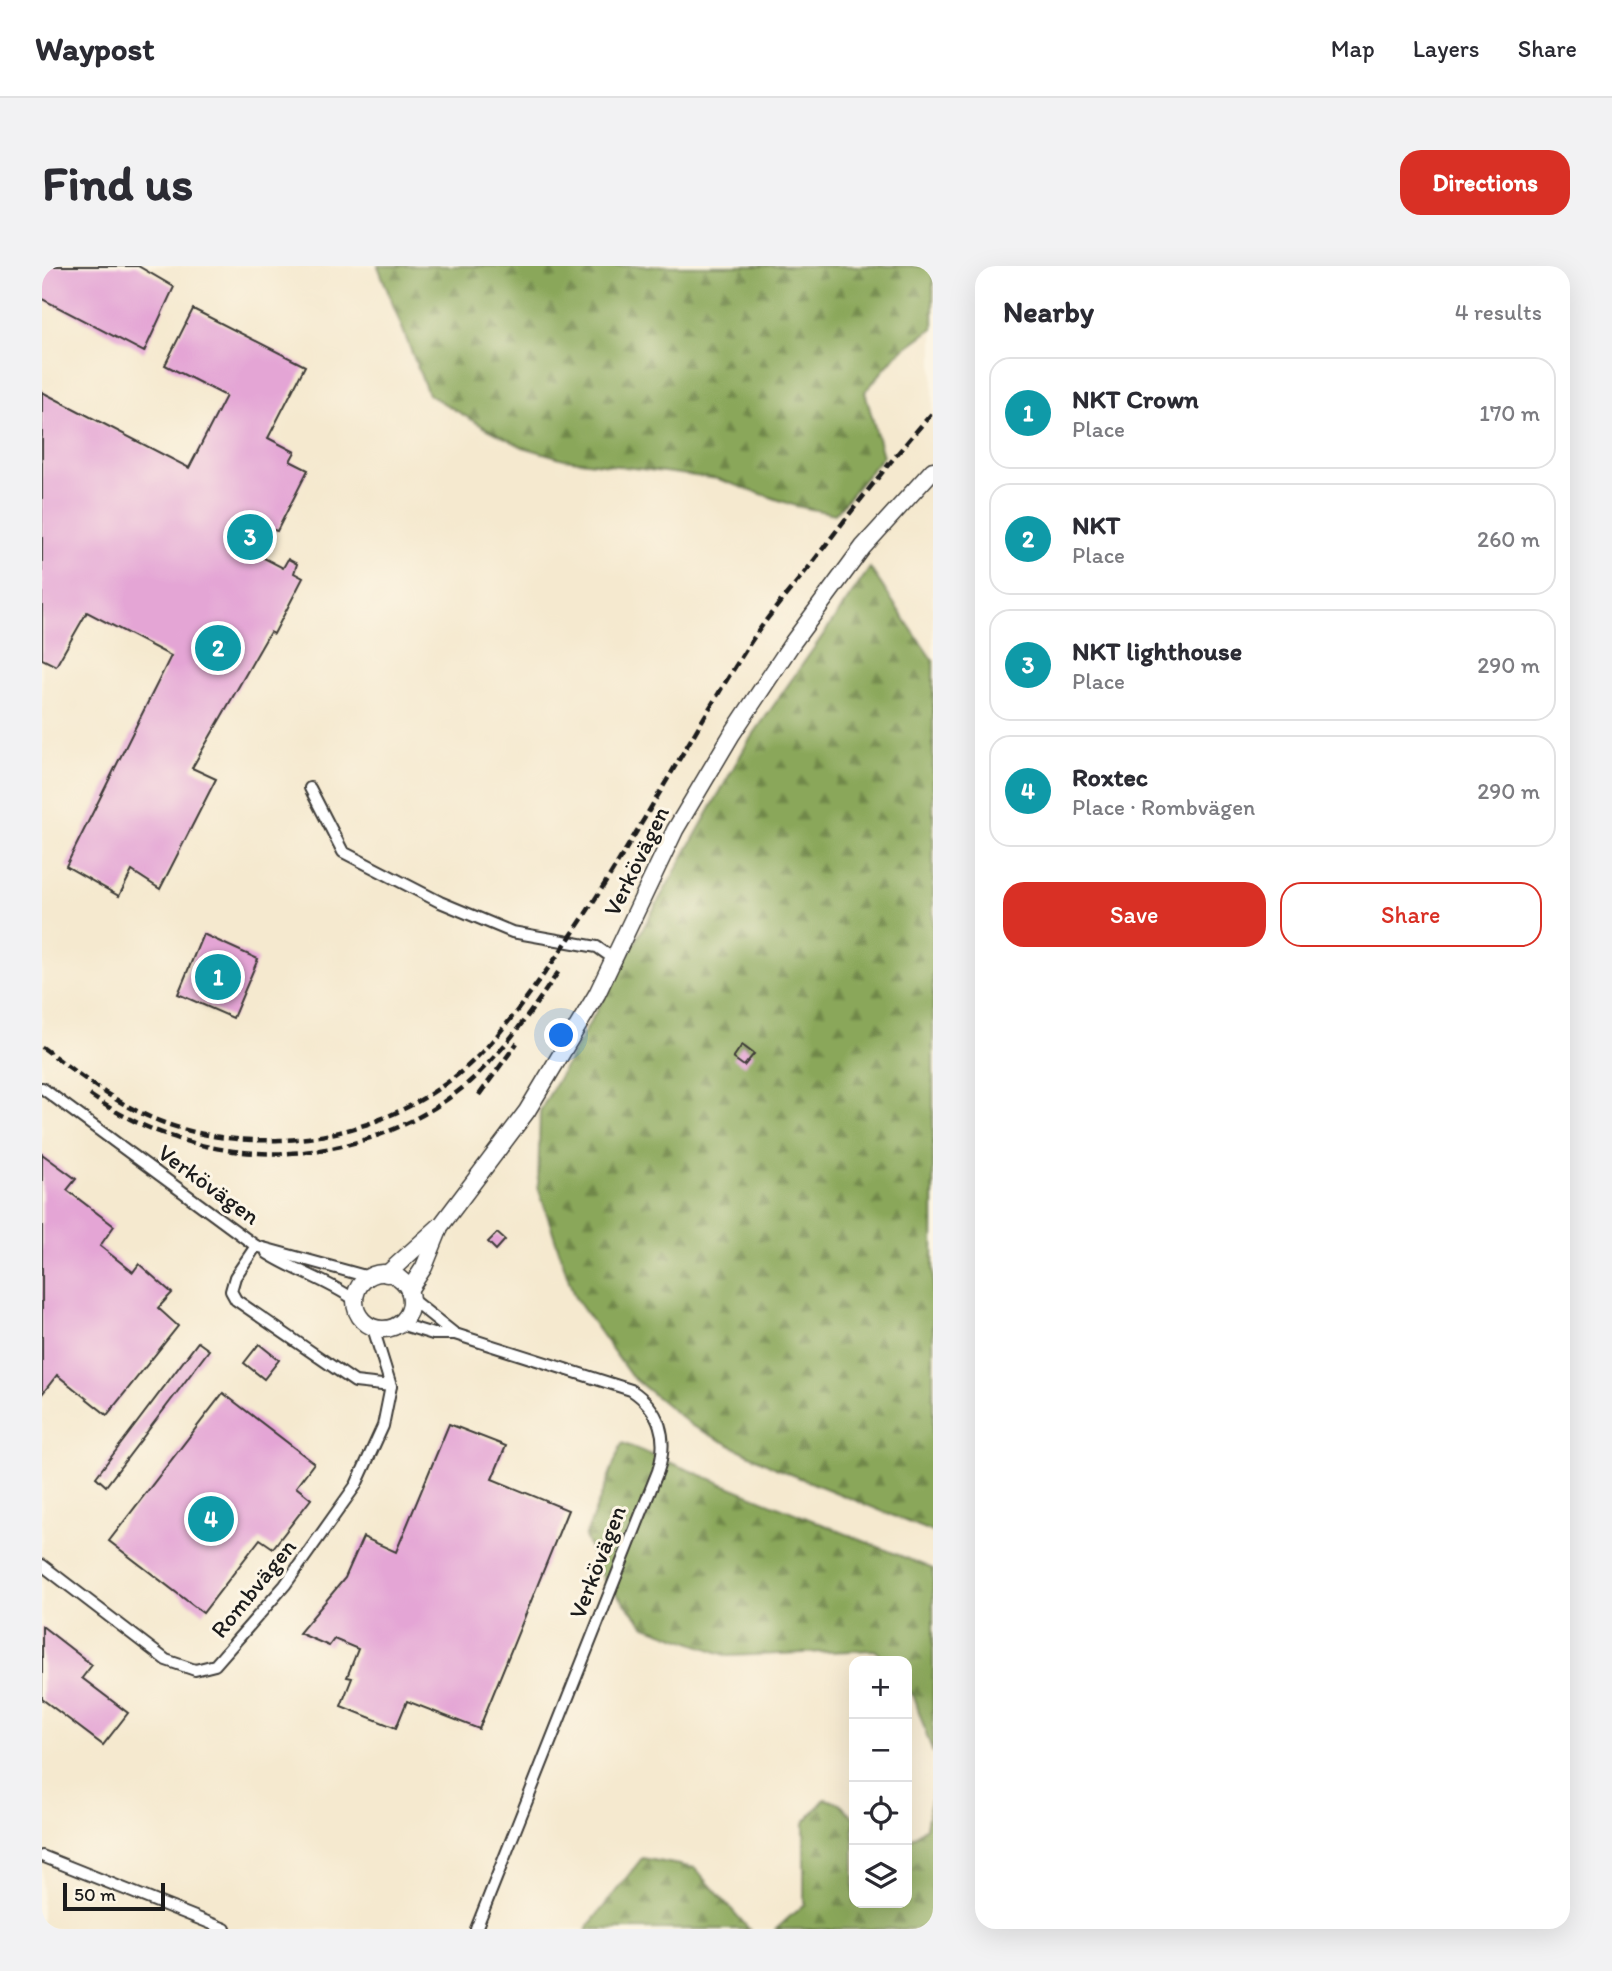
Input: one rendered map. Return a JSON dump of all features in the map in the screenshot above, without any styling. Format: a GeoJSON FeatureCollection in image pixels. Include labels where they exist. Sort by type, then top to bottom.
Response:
{"type":"FeatureCollection","features":[{"type":"Feature","properties":{"kind":"main road","name":"Verkövägen"},"geometry":{"type":"LineString","coordinates":[[387,1274],[442,1224],[554,1070],[614,959],[675,830],[732,734],[793,642],[863,547],[933,470]]}},
{"type":"Feature","properties":{"kind":"main road"},"geometry":{"type":"LineString","coordinates":[[400,1324],[408,1313],[410,1295],[442,1224]]}},
{"type":"Feature","properties":{"kind":"main road","name":"Verkövägen"},"geometry":{"type":"LineString","coordinates":[[369,1277],[387,1274],[400,1279],[410,1295]]}},
{"type":"Feature","properties":{"kind":"main road"},"geometry":{"type":"LineString","coordinates":[[369,1277],[359,1287],[355,1300],[359,1317],[373,1328]]}},
{"type":"Feature","properties":{"kind":"main road","name":"Verkövägen"},"geometry":{"type":"LineString","coordinates":[[373,1328],[387,1329],[400,1324]]}},
{"type":"Feature","properties":{"kind":"street"},"geometry":{"type":"LineString","coordinates":[[310,788],[342,852],[440,902],[512,932],[597,947],[614,959]]}},
{"type":"Feature","properties":{"kind":"street","name":"Verkövägen"},"geometry":{"type":"LineString","coordinates":[[42,1088],[256,1246],[369,1277]]}},
{"type":"Feature","properties":{"kind":"street"},"geometry":{"type":"LineString","coordinates":[[355,1300],[256,1246],[235,1277],[231,1291],[236,1300],[355,1382],[391,1386],[373,1328]]}},
{"type":"Feature","properties":{"kind":"street","name":"Verkövägen"},"geometry":{"type":"LineString","coordinates":[[410,1295],[455,1334]]}},
{"type":"Feature","properties":{"kind":"street","name":"Verkövägen"},"geometry":{"type":"LineString","coordinates":[[400,1324],[433,1334],[455,1334],[631,1390],[652,1410],[663,1439],[658,1471],[476,1929]]}},
{"type":"Feature","properties":{"kind":"street","name":"Rombvägen"},"geometry":{"type":"LineString","coordinates":[[42,1565],[166,1660],[195,1670],[215,1665],[285,1585],[356,1485],[383,1426],[391,1386]]}},
{"type":"Feature","properties":{"kind":"street"},"geometry":{"type":"LineString","coordinates":[[42,1856],[225,1929]]}},
{"type":"Feature","properties":{"kind":"green space"},"geometry":{"type":"Polygon","coordinates":[[[378,266],[933,266],[933,328],[897,354],[865,392],[883,456],[835,514],[796,506],[718,479],[564,459],[523,447],[486,428],[428,394],[378,266]]]}},
{"type":"Feature","properties":{"kind":"green space"},"geometry":{"type":"Polygon","coordinates":[[[870,568],[933,661],[933,1532],[778,1469],[692,1426],[631,1376],[574,1296],[538,1187],[540,1111],[748,742],[870,568]]]}},
{"type":"Feature","properties":{"kind":"green space"},"geometry":{"type":"Polygon","coordinates":[[[622,1443],[933,1569],[933,1754],[912,1694],[912,1656],[880,1656],[875,1650],[728,1656],[645,1626],[604,1580],[585,1537],[622,1443]]]}},
{"type":"Feature","properties":{"kind":"green space"},"geometry":{"type":"Polygon","coordinates":[[[933,1788],[933,1929],[776,1929],[804,1904],[804,1823],[825,1799],[840,1803],[849,1813],[849,1908],[912,1908],[912,1838],[926,1827],[933,1788]]]}},
{"type":"Feature","properties":{"kind":"green space"},"geometry":{"type":"Polygon","coordinates":[[[642,1858],[695,1868],[749,1929],[586,1929],[642,1858]]]}},
{"type":"Feature","properties":{"kind":"building"},"geometry":{"type":"Polygon","coordinates":[[[42,266],[138,266],[174,287],[144,352],[42,299],[42,266]]]}},
{"type":"Feature","properties":{"kind":"building"},"geometry":{"type":"Polygon","coordinates":[[[193,309],[305,366],[268,438],[295,452],[290,461],[308,470],[262,557],[283,568],[288,559],[297,564],[294,573],[303,578],[274,634],[270,632],[192,768],[216,779],[160,889],[132,871],[119,896],[66,866],[171,656],[87,612],[56,666],[42,659],[42,392],[189,468],[226,396],[165,365],[193,309]]]}},
{"type":"Feature","properties":{"kind":"building"},"geometry":{"type":"Polygon","coordinates":[[[203,934],[258,959],[233,1018],[178,994],[203,934]]]}},
{"type":"Feature","properties":{"kind":"building"},"geometry":{"type":"Polygon","coordinates":[[[742,1045],[754,1054],[744,1066],[733,1058],[742,1045]]]}},
{"type":"Feature","properties":{"kind":"building"},"geometry":{"type":"Polygon","coordinates":[[[42,1154],[76,1179],[67,1190],[114,1226],[100,1246],[133,1272],[139,1264],[172,1293],[158,1308],[178,1326],[107,1415],[57,1375],[42,1394],[42,1154]]]}},
{"type":"Feature","properties":{"kind":"building"},"geometry":{"type":"Polygon","coordinates":[[[497,1233],[505,1240],[496,1250],[488,1242],[497,1233]]]}},
{"type":"Feature","properties":{"kind":"building"},"geometry":{"type":"Polygon","coordinates":[[[198,1342],[209,1350],[106,1486],[96,1477],[198,1342]]]}},
{"type":"Feature","properties":{"kind":"building"},"geometry":{"type":"Polygon","coordinates":[[[259,1344],[279,1360],[264,1379],[244,1363],[259,1344]]]}},
{"type":"Feature","properties":{"kind":"building"},"geometry":{"type":"Polygon","coordinates":[[[223,1393],[314,1463],[296,1487],[311,1499],[273,1548],[260,1539],[203,1613],[109,1541],[223,1393]]]}},
{"type":"Feature","properties":{"kind":"building"},"geometry":{"type":"Polygon","coordinates":[[[449,1424],[506,1446],[492,1479],[568,1510],[479,1729],[407,1701],[396,1728],[341,1706],[352,1678],[347,1677],[358,1649],[334,1639],[329,1646],[299,1633],[345,1578],[363,1537],[396,1552],[449,1424]]]}},
{"type":"Feature","properties":{"kind":"building"},"geometry":{"type":"Polygon","coordinates":[[[42,1626],[92,1665],[82,1678],[128,1713],[103,1745],[42,1699],[42,1626]]]}},
{"type":"Feature","properties":{"kind":"railway"},"geometry":{"type":"LineString","coordinates":[[42,1047],[112,1097],[154,1119],[189,1131],[243,1140],[305,1138],[353,1128],[400,1111],[443,1086],[487,1046],[552,963],[628,846],[754,637],[933,412]]}},
{"type":"Feature","properties":{"kind":"railway"},"geometry":{"type":"LineString","coordinates":[[90,1095],[133,1121],[179,1139],[227,1150],[276,1154],[325,1149],[373,1137],[418,1117],[476,1076],[514,1033],[559,971]]}},
{"type":"Feature","properties":{"kind":"railway"},"geometry":{"type":"LineString","coordinates":[[479,1095],[517,1043]]}},
{"type":"Feature","properties":{"kind":"place","name":"NKT lighthouse"},"geometry":{"type":"Point","coordinates":[250,537]}},
{"type":"Feature","properties":{"kind":"place","name":"NKT"},"geometry":{"type":"Point","coordinates":[218,648]}},
{"type":"Feature","properties":{"kind":"place","name":"NKT Crown"},"geometry":{"type":"Point","coordinates":[218,977]}},
{"type":"Feature","properties":{"kind":"place","name":"Roxtec"},"geometry":{"type":"Point","coordinates":[211,1519]}}]}
